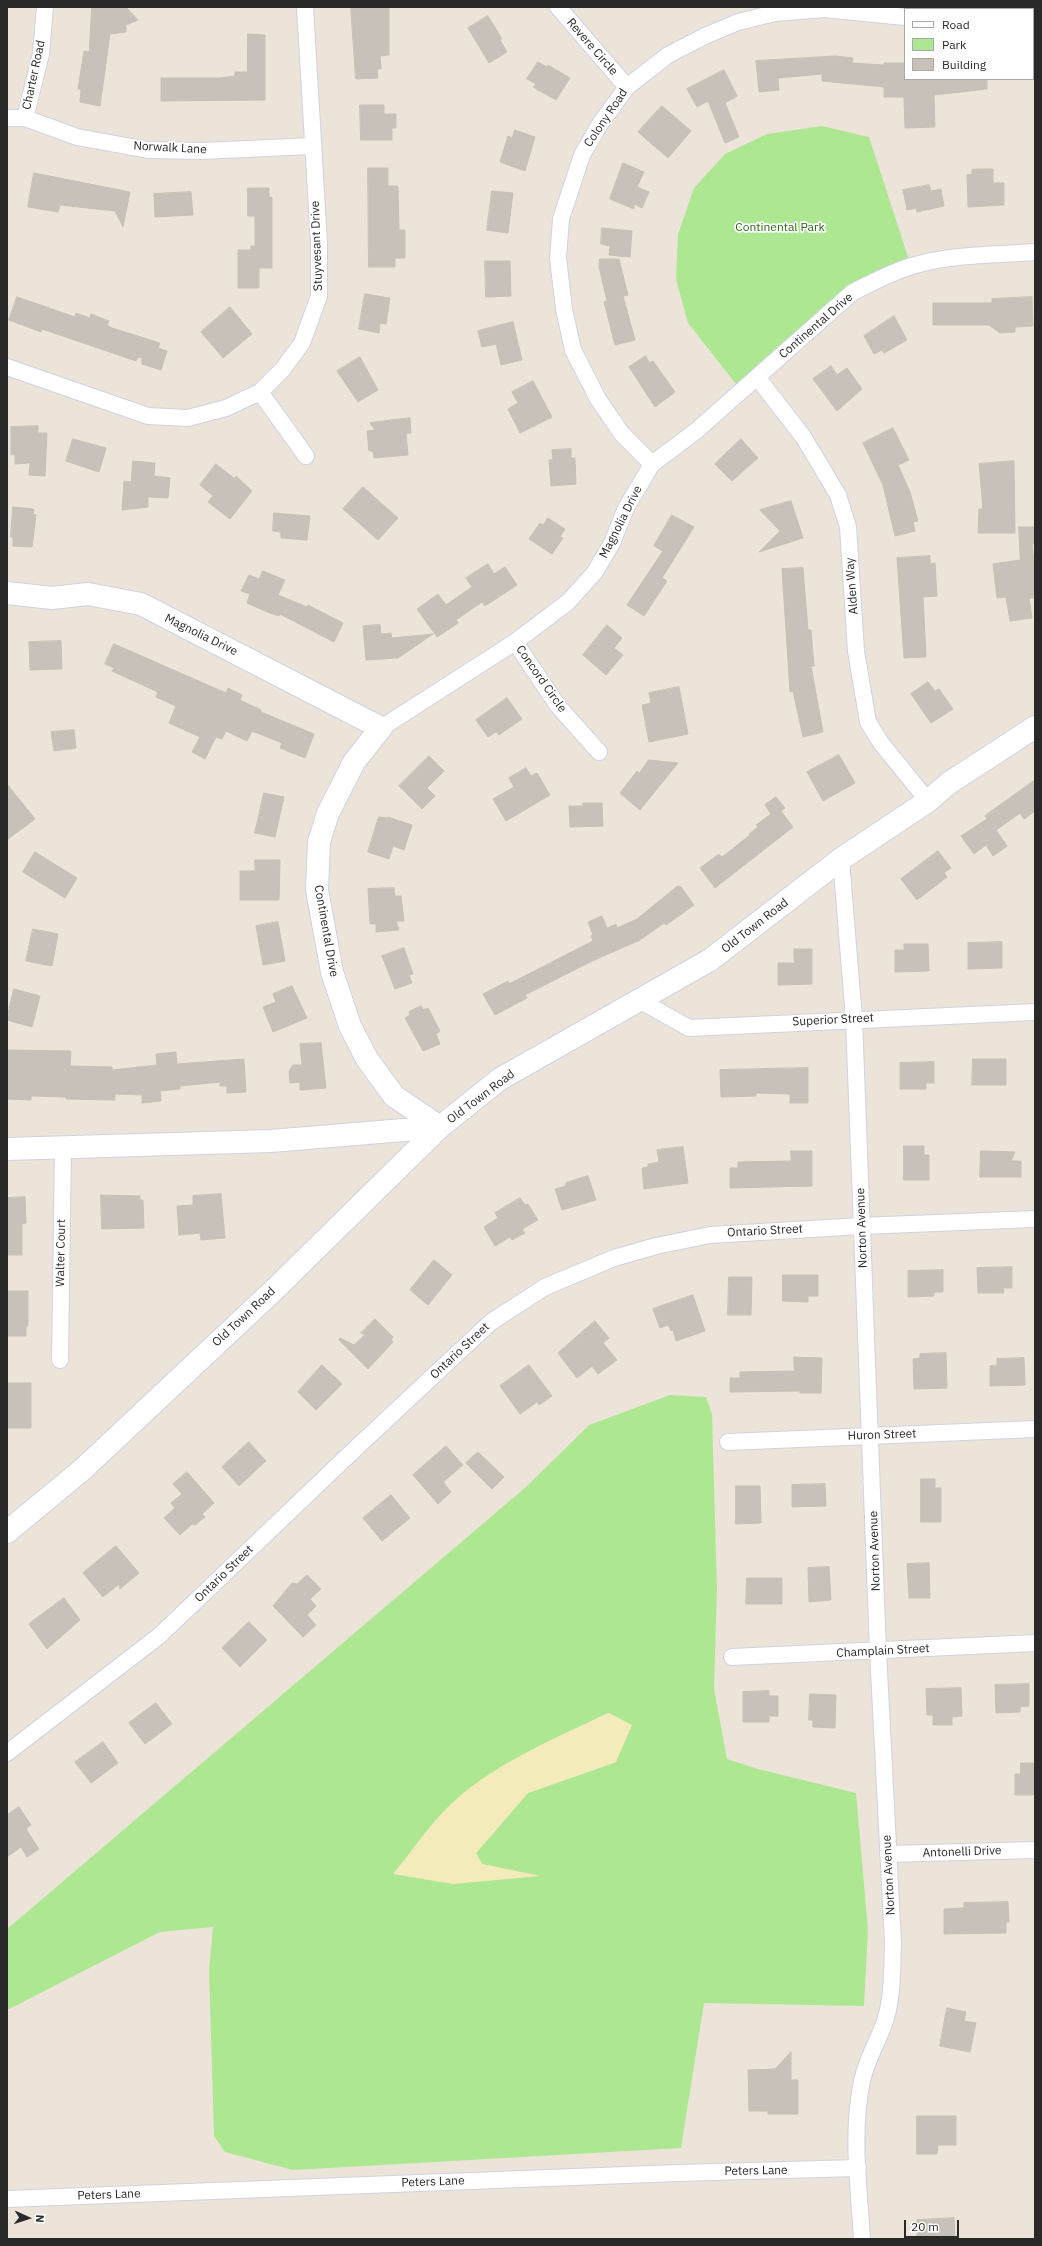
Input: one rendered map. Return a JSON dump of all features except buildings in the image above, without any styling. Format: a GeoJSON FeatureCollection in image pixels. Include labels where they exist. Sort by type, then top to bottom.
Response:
{"type":"FeatureCollection","features":[{"type":"Feature","properties":{"kind":"main road","name":"Magnolia Drive"},"geometry":{"type":"LineString","coordinates":[[7,593],[52,598],[88,594],[141,604],[381,728]]}},
{"type":"Feature","properties":{"kind":"main road","name":"Old Town Road"},"geometry":{"type":"LineString","coordinates":[[7,1532],[94,1458],[275,1289],[440,1127],[500,1079],[639,1000],[674,983],[710,960],[841,859],[928,801],[949,783],[1035,727]]}},
{"type":"Feature","properties":{"kind":"main road","name":"Continental Drive"},"geometry":{"type":"LineString","coordinates":[[381,728],[354,762],[328,813],[319,842],[316,890],[332,972],[350,1026],[367,1059],[394,1096],[440,1127]]}},
{"type":"Feature","properties":{"kind":"main road"},"geometry":{"type":"LineString","coordinates":[[7,1149],[63,1146],[271,1141],[440,1127]]}},
{"type":"Feature","properties":{"kind":"street","name":"Charter Road"},"geometry":{"type":"LineString","coordinates":[[25,118],[41,54],[45,7]]}},
{"type":"Feature","properties":{"kind":"street","name":"Stuyvesant Drive"},"geometry":{"type":"LineString","coordinates":[[7,367],[148,416],[188,418],[226,408],[260,392],[282,370],[302,343],[319,296],[319,244],[305,7]]}},
{"type":"Feature","properties":{"kind":"street","name":"Revere Circle"},"geometry":{"type":"LineString","coordinates":[[558,7],[627,87]]}},
{"type":"Feature","properties":{"kind":"street"},"geometry":{"type":"LineString","coordinates":[[1022,8],[1033,7]]}},
{"type":"Feature","properties":{"kind":"street","name":"Colony Road"},"geometry":{"type":"LineString","coordinates":[[652,464],[622,434],[598,399],[573,350],[564,309],[558,258],[561,219],[582,155],[600,124],[627,87],[668,56],[738,22],[775,13],[824,9],[904,17]]}},
{"type":"Feature","properties":{"kind":"street","name":"Norwalk Lane"},"geometry":{"type":"LineString","coordinates":[[7,118],[25,118],[77,137],[148,150],[201,151],[313,146]]}},
{"type":"Feature","properties":{"kind":"street","name":"Continental Drive"},"geometry":{"type":"LineString","coordinates":[[652,464],[696,431],[853,292],[880,278],[913,266],[955,257],[1035,252]]}},
{"type":"Feature","properties":{"kind":"street","name":"Alden Way"},"geometry":{"type":"LineString","coordinates":[[757,377],[804,438],[838,494],[848,527],[856,651],[868,722],[881,744],[928,801]]}},
{"type":"Feature","properties":{"kind":"street"},"geometry":{"type":"LineString","coordinates":[[260,392],[306,456]]}},
{"type":"Feature","properties":{"kind":"street","name":"Magnolia Drive"},"geometry":{"type":"LineString","coordinates":[[515,642],[568,602],[595,572],[612,542],[626,508],[652,464]]}},
{"type":"Feature","properties":{"kind":"street","name":"Continental Drive"},"geometry":{"type":"LineString","coordinates":[[381,728],[515,642]]}},
{"type":"Feature","properties":{"kind":"street","name":"Concord Circle"},"geometry":{"type":"LineString","coordinates":[[515,642],[558,706],[599,752]]}},
{"type":"Feature","properties":{"kind":"street","name":"Norton Avenue"},"geometry":{"type":"LineString","coordinates":[[841,859],[854,1019],[861,1226],[871,1435],[878,1651],[893,1943],[891,1990],[884,2023],[871,2051],[862,2080],[858,2110],[858,2168],[862,2239]]}},
{"type":"Feature","properties":{"kind":"street","name":"Superior Street"},"geometry":{"type":"LineString","coordinates":[[639,1000],[689,1028],[854,1019],[1035,1012]]}},
{"type":"Feature","properties":{"kind":"street","name":"Walter Court"},"geometry":{"type":"LineString","coordinates":[[60,1360],[63,1146]]}},
{"type":"Feature","properties":{"kind":"street","name":"Ontario Street"},"geometry":{"type":"LineString","coordinates":[[7,1753],[159,1636],[356,1448],[491,1322],[545,1287],[614,1258],[656,1246],[710,1235],[861,1226],[1035,1219]]}},
{"type":"Feature","properties":{"kind":"street","name":"Huron Street"},"geometry":{"type":"LineString","coordinates":[[728,1442],[1035,1429]]}},
{"type":"Feature","properties":{"kind":"street","name":"Champlain Street"},"geometry":{"type":"LineString","coordinates":[[732,1657],[1035,1643]]}},
{"type":"Feature","properties":{"kind":"street","name":"Antonelli Drive"},"geometry":{"type":"LineString","coordinates":[[888,1854],[1035,1850]]}},
{"type":"Feature","properties":{"kind":"street","name":"Peters Lane"},"geometry":{"type":"LineString","coordinates":[[7,2200],[677,2173],[858,2168]]}},
{"type":"Feature","properties":{"kind":"green space","name":"Continental Park"},"geometry":{"type":"Polygon","coordinates":[[[822,126],[869,137],[910,263],[853,285],[739,388],[688,323],[676,279],[678,234],[694,188],[725,154],[767,134],[822,126]]]}},
{"type":"Feature","properties":{"kind":"green space"},"geometry":{"type":"Polygon","coordinates":[[[670,1395],[706,1397],[712,1414],[717,1589],[714,1689],[727,1759],[758,1769],[856,1793],[868,1930],[864,2006],[704,2003],[681,2148],[293,2170],[225,2152],[214,2136],[209,1970],[213,1927],[160,1932],[7,2010],[7,1929],[526,1487],[589,1425],[670,1395]],[[608,1713],[539,1746],[481,1780],[394,1874],[539,1876],[482,1864],[476,1853],[528,1793],[616,1762],[608,1713]]]}},
{"type":"Feature","properties":{"kind":"sand"},"geometry":{"type":"Polygon","coordinates":[[[609,1713],[632,1725],[616,1762],[528,1793],[476,1853],[482,1864],[540,1876],[453,1884],[393,1874],[443,1812],[479,1781],[521,1755],[609,1713]]]}}]}
